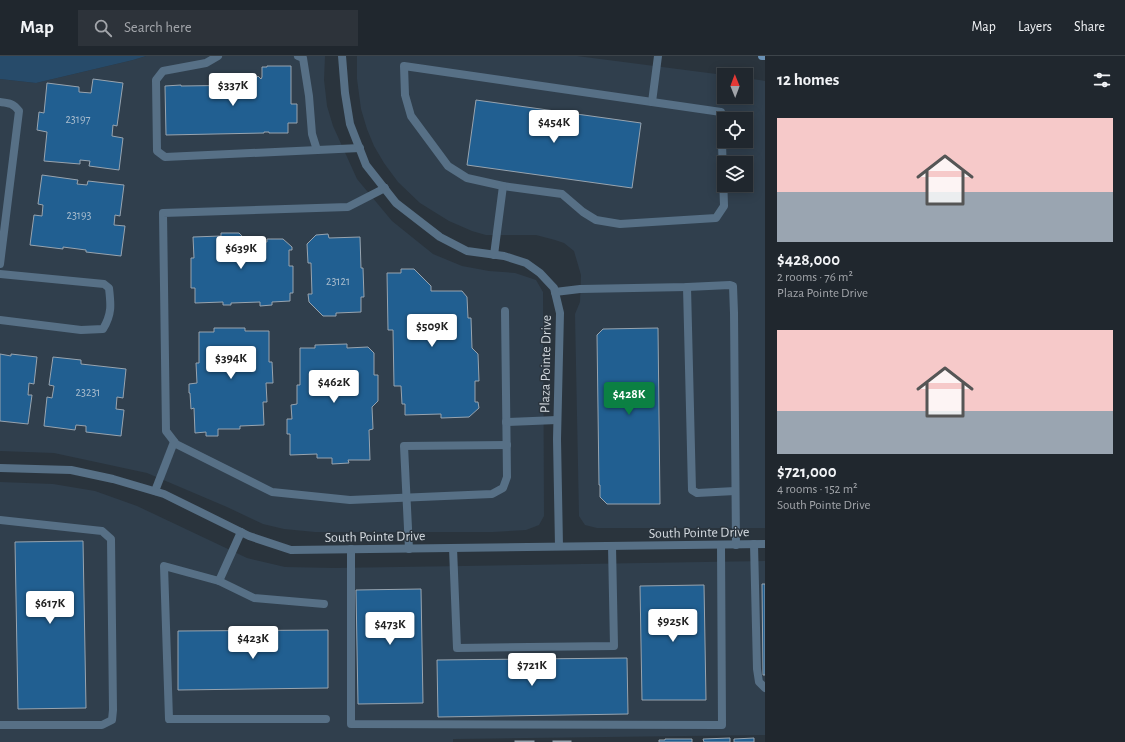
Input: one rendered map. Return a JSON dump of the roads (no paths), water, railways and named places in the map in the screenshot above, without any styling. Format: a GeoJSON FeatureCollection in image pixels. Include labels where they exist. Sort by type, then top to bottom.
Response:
{"type":"FeatureCollection","features":[{"type":"Feature","properties":{"kind":"street"},"geometry":{"type":"LineString","coordinates":[[218,56],[206,63],[163,71],[156,80],[157,151],[165,157],[360,148]]}},
{"type":"Feature","properties":{"kind":"street"},"geometry":{"type":"LineString","coordinates":[[298,56],[303,58],[309,96],[312,134],[317,150]]}},
{"type":"Feature","properties":{"kind":"street","name":"Plaza Pointe Drive"},"geometry":{"type":"LineString","coordinates":[[342,56],[345,94],[350,124],[366,165],[396,202],[440,237],[467,252],[504,256],[526,263],[540,273],[554,288],[560,313],[557,420],[559,546]]}},
{"type":"Feature","properties":{"kind":"street"},"geometry":{"type":"LineString","coordinates":[[652,102],[658,56]]}},
{"type":"Feature","properties":{"kind":"street"},"geometry":{"type":"LineString","coordinates":[[404,66],[652,102],[721,112],[724,206],[716,218],[620,224],[596,220],[582,212],[562,194],[503,186],[467,178],[448,166],[411,116],[405,95],[404,66]]}},
{"type":"Feature","properties":{"kind":"street"},"geometry":{"type":"LineString","coordinates":[[0,102],[12,104],[19,111],[0,264]]}},
{"type":"Feature","properties":{"kind":"street"},"geometry":{"type":"LineString","coordinates":[[494,255],[503,186]]}},
{"type":"Feature","properties":{"kind":"street"},"geometry":{"type":"LineString","coordinates":[[385,188],[348,207],[163,213],[166,431],[174,442],[272,492],[350,500],[492,494],[503,488],[507,477],[505,311]]}},
{"type":"Feature","properties":{"kind":"street"},"geometry":{"type":"LineString","coordinates":[[0,274],[104,284],[109,288],[111,305],[108,321],[102,329],[81,330],[0,320]]}},
{"type":"Feature","properties":{"kind":"street"},"geometry":{"type":"LineString","coordinates":[[555,292],[580,289],[733,286],[736,545]]}},
{"type":"Feature","properties":{"kind":"street"},"geometry":{"type":"LineString","coordinates":[[687,287],[692,490],[697,493],[735,491]]}},
{"type":"Feature","properties":{"kind":"street"},"geometry":{"type":"LineString","coordinates":[[506,422],[557,420]]}},
{"type":"Feature","properties":{"kind":"street"},"geometry":{"type":"LineString","coordinates":[[155,491],[174,442]]}},
{"type":"Feature","properties":{"kind":"street"},"geometry":{"type":"LineString","coordinates":[[408,549],[404,446],[506,445]]}},
{"type":"Feature","properties":{"kind":"street","name":"South Pointe Drive"},"geometry":{"type":"LineString","coordinates":[[0,468],[71,470],[113,479],[164,494],[249,536],[291,550],[765,544]]}},
{"type":"Feature","properties":{"kind":"street"},"geometry":{"type":"LineString","coordinates":[[0,520],[102,531],[111,539],[113,710],[112,720],[102,725],[0,725]]}},
{"type":"Feature","properties":{"kind":"street"},"geometry":{"type":"LineString","coordinates":[[219,581],[240,532]]}},
{"type":"Feature","properties":{"kind":"street"},"geometry":{"type":"LineString","coordinates":[[754,544],[757,669],[759,682],[765,688]]}},
{"type":"Feature","properties":{"kind":"street"},"geometry":{"type":"LineString","coordinates":[[351,549],[352,724],[722,724],[721,545]]}},
{"type":"Feature","properties":{"kind":"street"},"geometry":{"type":"LineString","coordinates":[[453,548],[457,648],[614,646],[612,546]]}},
{"type":"Feature","properties":{"kind":"street"},"geometry":{"type":"LineString","coordinates":[[324,604],[254,598],[219,581],[164,566],[168,719],[326,719]]}}]}
